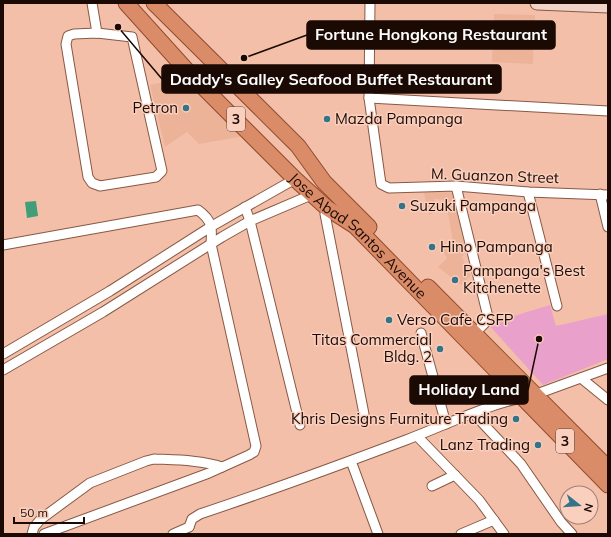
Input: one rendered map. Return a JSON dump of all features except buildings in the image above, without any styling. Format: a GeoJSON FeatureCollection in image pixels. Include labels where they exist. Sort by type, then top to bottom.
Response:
{"type":"FeatureCollection","features":[{"type":"Feature","properties":{"kind":"highway","name":"Jose Abad Santos Avenue"},"geometry":{"type":"LineString","coordinates":[[126,3],[191,75],[311,195],[327,208],[355,226],[471,337]]}},
{"type":"Feature","properties":{"kind":"highway","name":"3"},"geometry":{"type":"LineString","coordinates":[[134,3],[290,156],[324,182]]}},
{"type":"Feature","properties":{"kind":"highway","name":"3"},"geometry":{"type":"LineString","coordinates":[[144,3],[290,156],[311,184],[355,226]]}},
{"type":"Feature","properties":{"kind":"highway","name":"Jose Abad Santos Avenue"},"geometry":{"type":"LineString","coordinates":[[154,3],[298,146],[324,182],[528,396],[608,485]]}},
{"type":"Feature","properties":{"kind":"highway","name":"Jose Abad Santos Avenue"},"geometry":{"type":"LineString","coordinates":[[528,396],[608,468]]}},
{"type":"Feature","properties":{"kind":"main road"},"geometry":{"type":"LineString","coordinates":[[537,3],[608,6]]}},
{"type":"Feature","properties":{"kind":"street"},"geometry":{"type":"LineString","coordinates":[[92,3],[97,33]]}},
{"type":"Feature","properties":{"kind":"street"},"geometry":{"type":"LineString","coordinates":[[370,3],[369,98],[608,111]]}},
{"type":"Feature","properties":{"kind":"street"},"geometry":{"type":"LineString","coordinates":[[97,33],[132,37],[162,171],[156,178],[100,186],[92,183],[88,177],[66,44],[68,36],[74,34],[97,33]]}},
{"type":"Feature","properties":{"kind":"street","name":"M. Guanzon Street"},"geometry":{"type":"LineString","coordinates":[[369,98],[381,184],[389,188],[456,186],[528,192],[604,194]]}},
{"type":"Feature","properties":{"kind":"street"},"geometry":{"type":"LineString","coordinates":[[3,354],[110,291],[212,226],[295,179]]}},
{"type":"Feature","properties":{"kind":"street"},"geometry":{"type":"LineString","coordinates":[[456,186],[488,317],[486,322],[471,337]]}},
{"type":"Feature","properties":{"kind":"street"},"geometry":{"type":"LineString","coordinates":[[528,192],[557,306]]}},
{"type":"Feature","properties":{"kind":"street"},"geometry":{"type":"LineString","coordinates":[[604,194],[608,228]]}},
{"type":"Feature","properties":{"kind":"street"},"geometry":{"type":"LineString","coordinates":[[3,370],[97,316],[250,221],[311,195]]}},
{"type":"Feature","properties":{"kind":"street"},"geometry":{"type":"LineString","coordinates":[[245,207],[250,221],[300,425]]}},
{"type":"Feature","properties":{"kind":"street"},"geometry":{"type":"LineString","coordinates":[[327,208],[325,214],[364,414]]}},
{"type":"Feature","properties":{"kind":"street"},"geometry":{"type":"LineString","coordinates":[[3,245],[198,210],[206,216],[212,226],[211,244],[256,446],[254,452],[249,456],[44,534]]}},
{"type":"Feature","properties":{"kind":"street"},"geometry":{"type":"LineString","coordinates":[[421,333],[446,424]]}},
{"type":"Feature","properties":{"kind":"street"},"geometry":{"type":"LineString","coordinates":[[173,534],[190,530],[192,519],[200,514],[351,461],[446,424],[608,368]]}},
{"type":"Feature","properties":{"kind":"street"},"geometry":{"type":"LineString","coordinates":[[581,378],[608,400]]}},
{"type":"Feature","properties":{"kind":"street"},"geometry":{"type":"LineString","coordinates":[[474,414],[521,464],[561,522],[572,534]]}},
{"type":"Feature","properties":{"kind":"street"},"geometry":{"type":"LineString","coordinates":[[417,436],[479,500],[504,534]]}},
{"type":"Feature","properties":{"kind":"street"},"geometry":{"type":"LineString","coordinates":[[32,534],[34,527],[41,519],[90,483],[146,461],[154,459],[202,462],[222,467]]}},
{"type":"Feature","properties":{"kind":"street"},"geometry":{"type":"LineString","coordinates":[[351,461],[378,534]]}},
{"type":"Feature","properties":{"kind":"street"},"geometry":{"type":"LineString","coordinates":[[432,486],[456,476]]}},
{"type":"Feature","properties":{"kind":"street"},"geometry":{"type":"LineString","coordinates":[[460,534],[494,520]]}},
{"type":"Feature","properties":{"kind":"shaded area"},"geometry":{"type":"Polygon","coordinates":[[[494,14],[535,15],[533,64],[492,62],[494,14]]]}},
{"type":"Feature","properties":{"kind":"shaded area","name":"Petron"},"geometry":{"type":"Polygon","coordinates":[[[186,77],[245,136],[199,144],[187,132],[165,147],[150,85],[186,77]]]}},
{"type":"Feature","properties":{"kind":"shaded area"},"geometry":{"type":"Polygon","coordinates":[[[423,189],[453,193],[466,251],[462,257],[471,275],[461,285],[438,267],[447,258],[443,252],[448,245],[453,243],[446,200],[434,199],[437,211],[429,215],[423,189]]]}},
{"type":"Feature","properties":{"kind":"shaded area"},"geometry":{"type":"Polygon","coordinates":[[[36,201],[38,216],[27,218],[25,202],[36,201]]]}},
{"type":"Feature","properties":{"kind":"shaded area"},"geometry":{"type":"Polygon","coordinates":[[[550,305],[556,326],[608,314],[608,359],[543,385],[488,324],[550,305]]]}},
{"type":"Feature","properties":{"kind":"place","name":"Daddy's Galley Seafood Buffet Restaurant"},"geometry":{"type":"Point","coordinates":[118,27]}},
{"type":"Feature","properties":{"kind":"place","name":"Fortune Hongkong Restaurant"},"geometry":{"type":"Point","coordinates":[244,58]}},
{"type":"Feature","properties":{"kind":"place","name":"Petron"},"geometry":{"type":"Point","coordinates":[186,108]}},
{"type":"Feature","properties":{"kind":"place","name":"Mazda Pampanga"},"geometry":{"type":"Point","coordinates":[327,119]}},
{"type":"Feature","properties":{"kind":"place","name":"Suzuki Pampanga"},"geometry":{"type":"Point","coordinates":[402,206]}},
{"type":"Feature","properties":{"kind":"place","name":"Hino Pampanga"},"geometry":{"type":"Point","coordinates":[432,247]}},
{"type":"Feature","properties":{"kind":"place","name":"Pampanga's Best Kitchenette"},"geometry":{"type":"Point","coordinates":[455,280]}},
{"type":"Feature","properties":{"kind":"place","name":"Verso Cafe CSFP"},"geometry":{"type":"Point","coordinates":[389,320]}},
{"type":"Feature","properties":{"kind":"place","name":"Holiday Land"},"geometry":{"type":"Point","coordinates":[539,339]}},
{"type":"Feature","properties":{"kind":"place","name":"Titas Commercial Bldg. 2"},"geometry":{"type":"Point","coordinates":[440,349]}},
{"type":"Feature","properties":{"kind":"place","name":"Khris Designs Furniture Trading"},"geometry":{"type":"Point","coordinates":[516,419]}},
{"type":"Feature","properties":{"kind":"place","name":"Lanz Trading"},"geometry":{"type":"Point","coordinates":[538,445]}}]}
